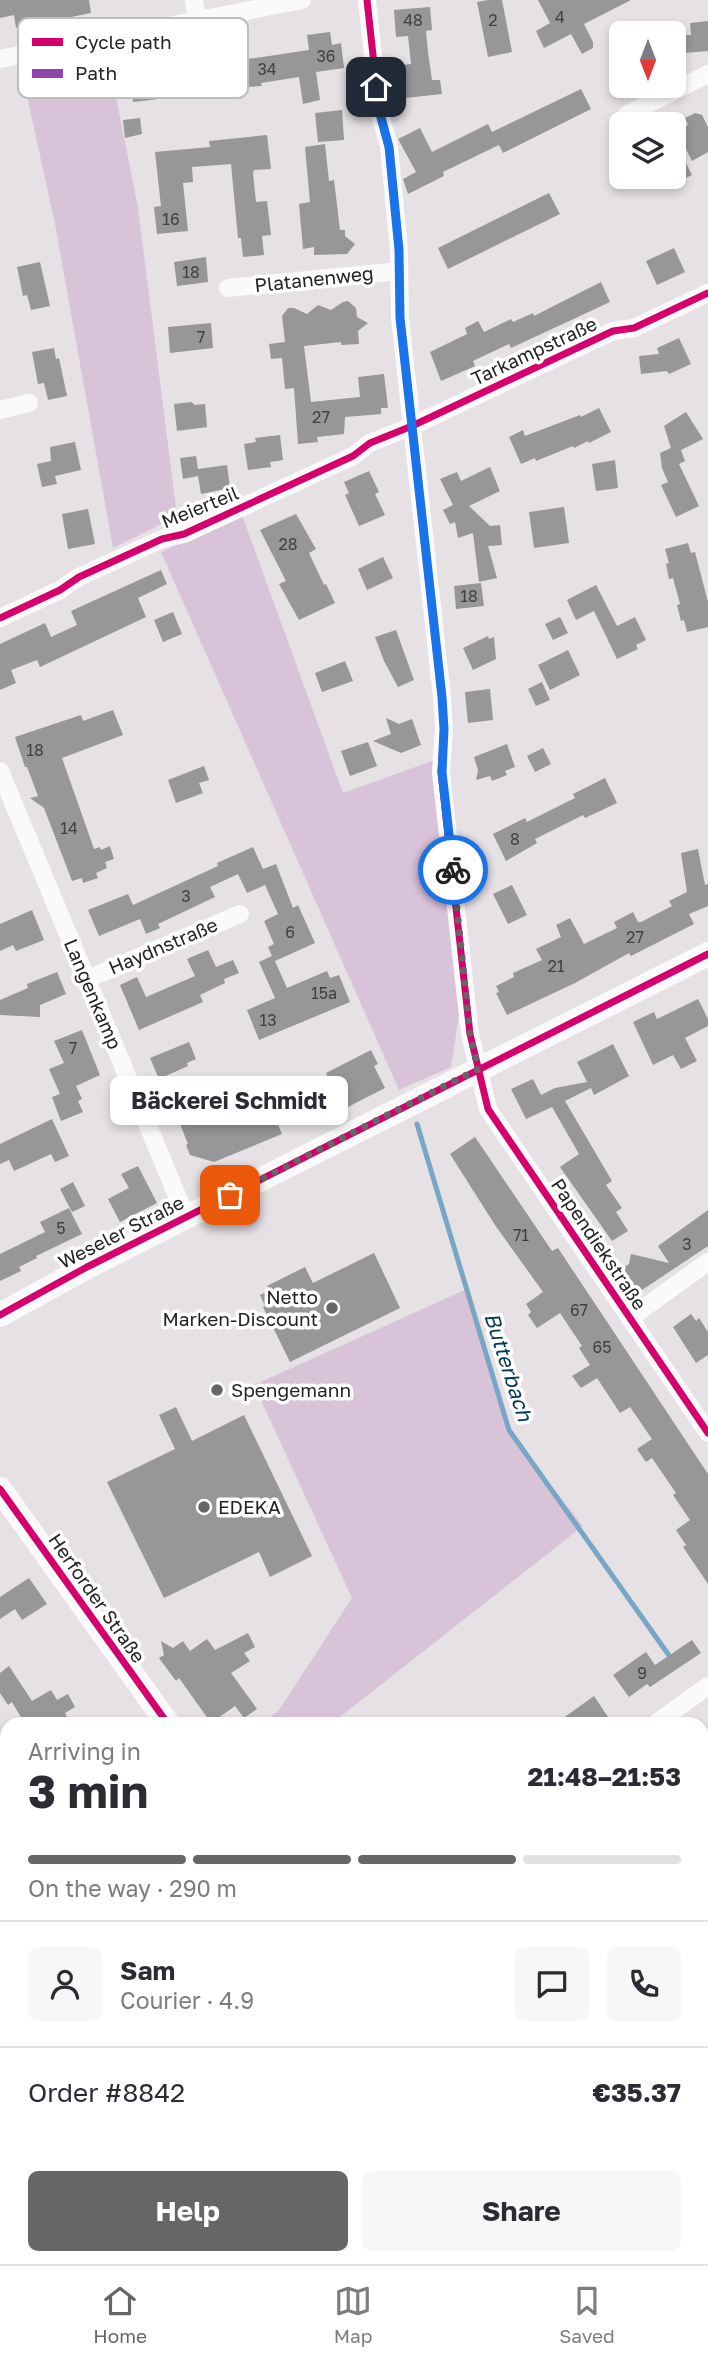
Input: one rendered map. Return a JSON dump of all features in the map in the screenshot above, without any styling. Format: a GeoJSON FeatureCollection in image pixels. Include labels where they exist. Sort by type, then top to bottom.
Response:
{"type":"FeatureCollection","features":[{"type":"Feature","properties":{"kind":"street"},"geometry":{"type":"LineString","coordinates":[[194,0],[196,18]]}},
{"type":"Feature","properties":{"kind":"street"},"geometry":{"type":"LineString","coordinates":[[216,18],[302,0]]}},
{"type":"Feature","properties":{"kind":"street","name":"Papendiekstraße"},"geometry":{"type":"LineString","coordinates":[[368,0],[379,110],[389,147],[400,318],[442,697],[442,772],[470,1034],[478,1069],[488,1109],[708,1432]]}},
{"type":"Feature","properties":{"kind":"street"},"geometry":{"type":"LineString","coordinates":[[0,59],[18,56]]}},
{"type":"Feature","properties":{"kind":"street"},"geometry":{"type":"LineString","coordinates":[[632,112],[708,74]]}},
{"type":"Feature","properties":{"kind":"street","name":"Platanenweg"},"geometry":{"type":"LineString","coordinates":[[228,288],[399,271]]}},
{"type":"Feature","properties":{"kind":"street","name":"Tarkampstraße"},"geometry":{"type":"LineString","coordinates":[[412,426],[613,331],[634,328],[708,293]]}},
{"type":"Feature","properties":{"kind":"street"},"geometry":{"type":"LineString","coordinates":[[0,410],[29,403]]}},
{"type":"Feature","properties":{"kind":"street","name":"Meierteil"},"geometry":{"type":"LineString","coordinates":[[0,618],[60,590],[79,577],[162,539],[184,534],[353,456],[370,443],[412,426]]}},
{"type":"Feature","properties":{"kind":"street","name":"Langenkamp"},"geometry":{"type":"LineString","coordinates":[[0,771],[186,1217]]}},
{"type":"Feature","properties":{"kind":"street","name":"Haydnstraße"},"geometry":{"type":"LineString","coordinates":[[87,979],[240,914]]}},
{"type":"Feature","properties":{"kind":"street","name":"Weseler Straße"},"geometry":{"type":"LineString","coordinates":[[0,1315],[35,1294],[186,1217],[708,954]]}},
{"type":"Feature","properties":{"kind":"street"},"geometry":{"type":"LineString","coordinates":[[630,1318],[708,1262]]}},
{"type":"Feature","properties":{"kind":"street","name":"Herforder Straße"},"geometry":{"type":"LineString","coordinates":[[0,1489],[163,1717]]}},
{"type":"Feature","properties":{"kind":"street"},"geometry":{"type":"LineString","coordinates":[[665,1717],[708,1686]]}},
{"type":"Feature","properties":{"kind":"shaded area"},"geometry":{"type":"Polygon","coordinates":[[[27,98],[116,98],[138,208],[177,516],[113,548],[55,224],[27,98]]]}},
{"type":"Feature","properties":{"kind":"shaded area"},"geometry":{"type":"Polygon","coordinates":[[[242,515],[343,793],[435,760],[459,1014],[451,1067],[399,1090],[161,552],[242,515]]]}},
{"type":"Feature","properties":{"kind":"shaded area"},"geometry":{"type":"Polygon","coordinates":[[[467,1289],[508,1432],[583,1526],[340,1717],[271,1717],[279,1710],[352,1598],[254,1385],[467,1289]]]}},
{"type":"Feature","properties":{"kind":"building"},"geometry":{"type":"Polygon","coordinates":[[[0,0],[89,0],[91,13],[66,18],[18,18],[16,28],[14,15],[0,18],[0,0]]]}},
{"type":"Feature","properties":{"kind":"building"},"geometry":{"type":"Polygon","coordinates":[[[502,0],[512,52],[488,57],[477,2],[502,0]]]}},
{"type":"Feature","properties":{"kind":"building"},"geometry":{"type":"Polygon","coordinates":[[[538,0],[631,0],[584,24],[593,42],[593,48],[582,54],[571,34],[544,48],[536,31],[550,23],[538,0]]]}},
{"type":"Feature","properties":{"kind":"building"},"geometry":{"type":"Polygon","coordinates":[[[430,7],[432,30],[426,31],[428,52],[432,80],[440,80],[442,94],[405,98],[402,65],[411,64],[408,36],[396,37],[394,10],[430,7]]]}},
{"type":"Feature","properties":{"kind":"building"},"geometry":{"type":"Polygon","coordinates":[[[708,21],[708,51],[686,53],[686,35],[691,35],[690,23],[708,21]]]}},
{"type":"Feature","properties":{"kind":"building"},"geometry":{"type":"Polygon","coordinates":[[[330,32],[332,45],[341,43],[344,68],[316,72],[320,100],[303,104],[299,77],[248,87],[248,59],[309,50],[307,35],[330,32]]]}},
{"type":"Feature","properties":{"kind":"building"},"geometry":{"type":"Polygon","coordinates":[[[581,89],[591,109],[503,153],[499,145],[443,172],[444,176],[408,194],[403,179],[416,172],[398,139],[420,128],[432,152],[488,124],[492,132],[581,89]]]}},
{"type":"Feature","properties":{"kind":"building"},"geometry":{"type":"Polygon","coordinates":[[[132,98],[159,99],[133,102],[132,98]]]}},
{"type":"Feature","properties":{"kind":"building"},"geometry":{"type":"Polygon","coordinates":[[[342,110],[344,140],[318,142],[315,113],[342,110]]]}},
{"type":"Feature","properties":{"kind":"building"},"geometry":{"type":"Polygon","coordinates":[[[695,113],[702,115],[708,127],[708,152],[692,161],[686,149],[686,118],[695,113]]]}},
{"type":"Feature","properties":{"kind":"building"},"geometry":{"type":"Polygon","coordinates":[[[140,118],[142,134],[125,138],[123,120],[140,118]]]}},
{"type":"Feature","properties":{"kind":"building"},"geometry":{"type":"Polygon","coordinates":[[[267,135],[271,169],[254,170],[253,173],[256,202],[267,201],[271,235],[262,236],[264,255],[243,257],[241,238],[238,238],[231,164],[192,167],[193,182],[183,183],[188,231],[157,234],[154,207],[161,206],[155,152],[210,147],[209,141],[267,135]]]}},
{"type":"Feature","properties":{"kind":"building"},"geometry":{"type":"Polygon","coordinates":[[[325,144],[329,181],[334,180],[340,230],[345,230],[345,236],[355,244],[347,254],[314,255],[314,247],[303,249],[299,204],[310,202],[305,147],[325,144]]]}},
{"type":"Feature","properties":{"kind":"building"},"geometry":{"type":"Polygon","coordinates":[[[686,163],[692,175],[686,178],[686,163]]]}},
{"type":"Feature","properties":{"kind":"building"},"geometry":{"type":"Polygon","coordinates":[[[549,193],[560,214],[448,269],[438,248],[549,193]]]}},
{"type":"Feature","properties":{"kind":"building"},"geometry":{"type":"Polygon","coordinates":[[[674,248],[685,272],[657,285],[646,261],[674,248]]]}},
{"type":"Feature","properties":{"kind":"building"},"geometry":{"type":"Polygon","coordinates":[[[206,257],[208,282],[177,286],[174,262],[206,257]]]}},
{"type":"Feature","properties":{"kind":"building"},"geometry":{"type":"Polygon","coordinates":[[[40,262],[50,306],[31,310],[27,295],[23,296],[17,267],[40,262]]]}},
{"type":"Feature","properties":{"kind":"building"},"geometry":{"type":"Polygon","coordinates":[[[601,282],[610,302],[511,348],[509,344],[473,361],[475,366],[441,381],[430,352],[467,334],[465,328],[478,321],[484,332],[511,319],[513,322],[533,313],[534,316],[601,282]]]}},
{"type":"Feature","properties":{"kind":"building"},"geometry":{"type":"Polygon","coordinates":[[[348,301],[356,308],[357,317],[368,323],[358,331],[359,344],[341,345],[341,342],[304,346],[311,402],[360,397],[358,377],[384,374],[388,408],[381,408],[381,414],[345,417],[344,434],[317,437],[318,442],[298,444],[294,388],[285,389],[282,358],[271,359],[269,344],[285,342],[282,316],[288,308],[307,314],[318,305],[331,310],[348,301]]]}},
{"type":"Feature","properties":{"kind":"building"},"geometry":{"type":"Polygon","coordinates":[[[211,323],[213,348],[170,353],[168,327],[211,323]]]}},
{"type":"Feature","properties":{"kind":"building"},"geometry":{"type":"Polygon","coordinates":[[[679,338],[691,364],[669,374],[667,371],[641,374],[639,356],[659,354],[657,348],[679,338]]]}},
{"type":"Feature","properties":{"kind":"building"},"geometry":{"type":"Polygon","coordinates":[[[54,348],[56,359],[59,358],[67,396],[48,400],[44,383],[38,384],[32,352],[54,348]]]}},
{"type":"Feature","properties":{"kind":"building"},"geometry":{"type":"Polygon","coordinates":[[[191,402],[195,405],[205,404],[207,427],[177,431],[174,404],[191,402]]]}},
{"type":"Feature","properties":{"kind":"building"},"geometry":{"type":"Polygon","coordinates":[[[599,408],[611,432],[589,443],[588,441],[521,464],[509,437],[523,430],[525,436],[599,408]]]}},
{"type":"Feature","properties":{"kind":"building"},"geometry":{"type":"Polygon","coordinates":[[[686,412],[703,439],[681,450],[685,461],[679,464],[699,506],[676,517],[661,485],[668,482],[660,453],[671,448],[664,426],[686,412]]]}},
{"type":"Feature","properties":{"kind":"building"},"geometry":{"type":"Polygon","coordinates":[[[280,435],[283,460],[270,462],[271,467],[248,470],[244,444],[256,442],[255,438],[280,435]]]}},
{"type":"Feature","properties":{"kind":"building"},"geometry":{"type":"Polygon","coordinates":[[[75,442],[81,470],[55,476],[57,484],[42,487],[37,464],[51,461],[50,447],[75,442]]]}},
{"type":"Feature","properties":{"kind":"building"},"geometry":{"type":"Polygon","coordinates":[[[196,456],[198,469],[227,465],[230,488],[201,494],[198,476],[183,479],[180,458],[196,456]]]}},
{"type":"Feature","properties":{"kind":"building"},"geometry":{"type":"Polygon","coordinates":[[[615,460],[618,488],[596,491],[592,464],[615,460]]]}},
{"type":"Feature","properties":{"kind":"building"},"geometry":{"type":"Polygon","coordinates":[[[490,467],[500,491],[469,506],[490,526],[500,525],[502,545],[488,546],[497,578],[479,582],[473,533],[458,538],[455,522],[450,524],[443,510],[453,505],[440,479],[457,472],[461,481],[490,467]]]}},
{"type":"Feature","properties":{"kind":"building"},"geometry":{"type":"Polygon","coordinates":[[[369,471],[379,492],[375,494],[385,515],[359,526],[345,495],[349,493],[344,482],[369,471]]]}},
{"type":"Feature","properties":{"kind":"building"},"geometry":{"type":"Polygon","coordinates":[[[564,507],[569,543],[534,548],[529,512],[564,507]]]}},
{"type":"Feature","properties":{"kind":"building"},"geometry":{"type":"Polygon","coordinates":[[[88,509],[95,544],[68,549],[62,514],[88,509]]]}},
{"type":"Feature","properties":{"kind":"building"},"geometry":{"type":"Polygon","coordinates":[[[296,514],[316,549],[309,553],[335,603],[299,620],[279,584],[286,581],[260,530],[296,514]]]}},
{"type":"Feature","properties":{"kind":"building"},"geometry":{"type":"Polygon","coordinates":[[[688,543],[691,553],[695,552],[708,602],[708,627],[687,632],[684,620],[681,621],[677,605],[680,604],[673,578],[669,579],[666,564],[669,563],[665,549],[688,543]]]}},
{"type":"Feature","properties":{"kind":"building"},"geometry":{"type":"Polygon","coordinates":[[[383,557],[393,578],[367,590],[358,569],[383,557]]]}},
{"type":"Feature","properties":{"kind":"building"},"geometry":{"type":"Polygon","coordinates":[[[161,570],[167,584],[138,598],[146,617],[40,667],[37,660],[11,670],[16,683],[0,690],[0,644],[45,623],[51,637],[77,625],[71,611],[161,570]]]}},
{"type":"Feature","properties":{"kind":"building"},"geometry":{"type":"Polygon","coordinates":[[[481,583],[484,606],[456,609],[454,586],[481,583]]]}},
{"type":"Feature","properties":{"kind":"building"},"geometry":{"type":"Polygon","coordinates":[[[596,585],[617,626],[635,617],[646,640],[636,645],[638,649],[617,659],[594,611],[576,620],[567,600],[596,585]]]}},
{"type":"Feature","properties":{"kind":"building"},"geometry":{"type":"Polygon","coordinates":[[[173,612],[182,634],[163,642],[154,620],[173,612]]]}},
{"type":"Feature","properties":{"kind":"building"},"geometry":{"type":"Polygon","coordinates":[[[560,617],[568,633],[553,640],[545,624],[560,617]]]}},
{"type":"Feature","properties":{"kind":"building"},"geometry":{"type":"Polygon","coordinates":[[[396,630],[414,680],[398,687],[375,637],[396,630]]]}},
{"type":"Feature","properties":{"kind":"building"},"geometry":{"type":"Polygon","coordinates":[[[488,636],[489,639],[494,637],[496,659],[473,670],[463,648],[488,636]]]}},
{"type":"Feature","properties":{"kind":"building"},"geometry":{"type":"Polygon","coordinates":[[[568,650],[580,675],[550,690],[538,665],[568,650]]]}},
{"type":"Feature","properties":{"kind":"building"},"geometry":{"type":"Polygon","coordinates":[[[345,661],[353,681],[322,692],[315,673],[345,661]]]}},
{"type":"Feature","properties":{"kind":"building"},"geometry":{"type":"Polygon","coordinates":[[[542,682],[550,700],[536,706],[528,689],[542,682]]]}},
{"type":"Feature","properties":{"kind":"building"},"geometry":{"type":"Polygon","coordinates":[[[490,689],[493,720],[468,723],[465,692],[490,689]]]}},
{"type":"Feature","properties":{"kind":"building"},"geometry":{"type":"Polygon","coordinates":[[[113,710],[123,735],[62,758],[94,849],[100,847],[101,850],[110,846],[114,859],[105,862],[107,868],[96,873],[98,878],[83,883],[82,878],[72,881],[44,808],[30,798],[38,796],[15,737],[81,715],[83,721],[113,710]]]}},
{"type":"Feature","properties":{"kind":"building"},"geometry":{"type":"Polygon","coordinates":[[[386,718],[399,724],[412,719],[421,745],[401,753],[373,741],[391,734],[386,718]]]}},
{"type":"Feature","properties":{"kind":"building"},"geometry":{"type":"Polygon","coordinates":[[[368,742],[377,766],[350,776],[341,751],[368,742]]]}},
{"type":"Feature","properties":{"kind":"building"},"geometry":{"type":"Polygon","coordinates":[[[507,744],[515,767],[505,771],[507,775],[492,781],[490,776],[476,780],[478,770],[474,757],[507,744]]]}},
{"type":"Feature","properties":{"kind":"building"},"geometry":{"type":"Polygon","coordinates":[[[543,748],[551,764],[535,772],[527,756],[543,748]]]}},
{"type":"Feature","properties":{"kind":"building"},"geometry":{"type":"Polygon","coordinates":[[[204,766],[209,780],[199,783],[203,793],[176,803],[168,780],[204,766]]]}},
{"type":"Feature","properties":{"kind":"building"},"geometry":{"type":"Polygon","coordinates":[[[605,778],[617,803],[585,818],[583,815],[535,839],[537,843],[506,861],[493,834],[525,818],[527,822],[575,798],[573,794],[605,778]]]}},
{"type":"Feature","properties":{"kind":"building"},"geometry":{"type":"Polygon","coordinates":[[[253,847],[263,869],[276,864],[293,908],[298,905],[315,943],[275,961],[287,988],[327,971],[330,978],[339,975],[350,1002],[259,1040],[247,1010],[275,998],[259,962],[272,956],[268,947],[274,944],[264,921],[278,914],[265,885],[247,893],[238,874],[210,887],[215,897],[158,924],[160,928],[146,934],[140,919],[99,936],[88,910],[128,894],[133,905],[253,847]]]}},
{"type":"Feature","properties":{"kind":"building"},"geometry":{"type":"Polygon","coordinates":[[[698,849],[705,885],[708,884],[708,906],[689,914],[694,924],[631,956],[629,953],[575,983],[507,1015],[496,993],[499,992],[496,986],[514,977],[513,973],[542,960],[536,949],[561,937],[556,925],[570,918],[584,944],[617,928],[614,922],[633,912],[638,922],[641,922],[672,906],[669,901],[687,892],[681,853],[698,849]]]}},
{"type":"Feature","properties":{"kind":"building"},"geometry":{"type":"Polygon","coordinates":[[[512,885],[527,915],[508,924],[493,894],[512,885]]]}},
{"type":"Feature","properties":{"kind":"building"},"geometry":{"type":"Polygon","coordinates":[[[32,910],[44,940],[16,951],[13,945],[0,951],[0,924],[32,910]]]}},
{"type":"Feature","properties":{"kind":"building"},"geometry":{"type":"Polygon","coordinates":[[[208,950],[216,967],[233,960],[239,973],[224,979],[225,983],[200,995],[203,1002],[139,1030],[120,985],[137,977],[146,997],[195,976],[187,959],[208,950]]]}},
{"type":"Feature","properties":{"kind":"building"},"geometry":{"type":"Polygon","coordinates":[[[57,972],[66,994],[40,1005],[40,1017],[0,1015],[0,1000],[28,988],[27,984],[57,972]]]}},
{"type":"Feature","properties":{"kind":"building"},"geometry":{"type":"Polygon","coordinates":[[[698,999],[708,1019],[708,1026],[685,1038],[697,1061],[681,1069],[673,1055],[653,1065],[633,1022],[654,1012],[657,1019],[698,999]]]}},
{"type":"Feature","properties":{"kind":"building"},"geometry":{"type":"Polygon","coordinates":[[[82,1030],[100,1075],[76,1086],[82,1099],[78,1101],[83,1112],[61,1121],[52,1097],[60,1094],[49,1069],[64,1063],[54,1041],[82,1030]]]}},
{"type":"Feature","properties":{"kind":"building"},"geometry":{"type":"Polygon","coordinates":[[[189,1042],[196,1059],[187,1063],[188,1066],[159,1079],[150,1058],[189,1042]]]}},
{"type":"Feature","properties":{"kind":"building"},"geometry":{"type":"Polygon","coordinates":[[[613,1044],[629,1076],[594,1095],[591,1088],[565,1101],[612,1181],[606,1185],[622,1208],[616,1212],[628,1231],[612,1241],[560,1167],[579,1154],[552,1107],[526,1119],[511,1089],[533,1079],[541,1095],[555,1088],[587,1082],[577,1062],[613,1044]]]}},
{"type":"Feature","properties":{"kind":"building"},"geometry":{"type":"Polygon","coordinates":[[[371,1050],[378,1064],[374,1066],[385,1088],[342,1110],[326,1073],[371,1050]]]}},
{"type":"Feature","properties":{"kind":"building"},"geometry":{"type":"Polygon","coordinates":[[[259,1079],[282,1134],[214,1162],[190,1155],[172,1104],[219,1085],[223,1094],[259,1079]]]}},
{"type":"Feature","properties":{"kind":"building"},"geometry":{"type":"Polygon","coordinates":[[[52,1119],[69,1156],[55,1162],[51,1154],[14,1171],[9,1160],[0,1164],[0,1144],[52,1119]]]}},
{"type":"Feature","properties":{"kind":"building"},"geometry":{"type":"Polygon","coordinates":[[[475,1137],[552,1251],[558,1248],[708,1474],[708,1584],[683,1547],[686,1545],[676,1530],[690,1520],[673,1495],[676,1493],[652,1458],[646,1462],[637,1449],[652,1439],[630,1407],[620,1413],[597,1378],[581,1388],[572,1376],[590,1365],[579,1348],[582,1346],[560,1313],[537,1328],[528,1315],[531,1312],[526,1304],[543,1292],[495,1225],[450,1154],[475,1137]]]}},
{"type":"Feature","properties":{"kind":"building"},"geometry":{"type":"Polygon","coordinates":[[[138,1166],[157,1203],[120,1222],[108,1199],[129,1188],[121,1174],[138,1166]]]}},
{"type":"Feature","properties":{"kind":"building"},"geometry":{"type":"Polygon","coordinates":[[[73,1182],[85,1206],[72,1212],[60,1189],[73,1182]]]}},
{"type":"Feature","properties":{"kind":"building"},"geometry":{"type":"Polygon","coordinates":[[[69,1208],[82,1234],[36,1256],[37,1258],[19,1267],[21,1271],[0,1281],[0,1254],[45,1232],[40,1222],[69,1208]]]}},
{"type":"Feature","properties":{"kind":"building"},"geometry":{"type":"Polygon","coordinates":[[[708,1210],[708,1246],[639,1292],[623,1268],[629,1264],[631,1254],[669,1263],[658,1246],[708,1210]]]}},
{"type":"Feature","properties":{"kind":"building","name":"Netto Marken-Discount"},"geometry":{"type":"Polygon","coordinates":[[[374,1253],[400,1308],[290,1362],[263,1307],[265,1306],[260,1295],[270,1290],[267,1286],[305,1267],[313,1283],[374,1253]]]}},
{"type":"Feature","properties":{"kind":"building"},"geometry":{"type":"Polygon","coordinates":[[[691,1314],[696,1321],[699,1318],[708,1332],[708,1355],[696,1363],[673,1327],[691,1314]]]}},
{"type":"Feature","properties":{"kind":"building","name":"EDEKA"},"geometry":{"type":"Polygon","coordinates":[[[176,1407],[192,1441],[244,1415],[312,1556],[270,1577],[259,1552],[164,1598],[107,1482],[175,1449],[159,1415],[176,1407]]]}},
{"type":"Feature","properties":{"kind":"building"},"geometry":{"type":"Polygon","coordinates":[[[29,1578],[47,1604],[22,1620],[15,1609],[0,1619],[0,1597],[29,1578]]]}},
{"type":"Feature","properties":{"kind":"building"},"geometry":{"type":"Polygon","coordinates":[[[248,1633],[255,1647],[244,1653],[250,1661],[231,1673],[257,1709],[245,1717],[235,1706],[219,1717],[207,1717],[179,1678],[176,1681],[159,1658],[164,1655],[161,1641],[173,1648],[183,1641],[190,1651],[207,1639],[215,1650],[248,1633]]]}},
{"type":"Feature","properties":{"kind":"building"},"geometry":{"type":"Polygon","coordinates":[[[692,1640],[701,1653],[650,1687],[647,1684],[629,1697],[613,1675],[646,1652],[655,1665],[692,1640]]]}},
{"type":"Feature","properties":{"kind":"building"},"geometry":{"type":"Polygon","coordinates":[[[9,1666],[32,1701],[51,1690],[57,1700],[68,1694],[75,1707],[65,1713],[67,1717],[21,1717],[12,1702],[8,1705],[0,1693],[0,1673],[9,1666]]]}},
{"type":"Feature","properties":{"kind":"building"},"geometry":{"type":"Polygon","coordinates":[[[594,1696],[608,1717],[565,1717],[594,1696]]]}},
{"type":"Feature","properties":{"kind":"waterway","name":"Butterbach"},"geometry":{"type":"LineString","coordinates":[[417,1124],[509,1430],[673,1661]]}},
{"type":"Feature","properties":{"kind":"cycle path"},"geometry":{"type":"LineString","coordinates":[[367,0],[379,110],[389,147],[399,250],[400,318],[442,697],[444,729],[441,772],[470,1034],[488,1109],[708,1433]]}},
{"type":"Feature","properties":{"kind":"cycle path"},"geometry":{"type":"LineString","coordinates":[[0,618],[60,590],[79,577],[162,539],[184,534],[353,456],[370,443],[412,426],[613,331],[634,328],[708,293]]}},
{"type":"Feature","properties":{"kind":"cycle path"},"geometry":{"type":"LineString","coordinates":[[0,1315],[87,1267],[708,954]]}},
{"type":"Feature","properties":{"kind":"cycle path"},"geometry":{"type":"LineString","coordinates":[[0,1489],[163,1717]]}},
{"type":"Feature","properties":{"kind":"way so far"},"geometry":{"type":"LineString","coordinates":[[230,1195],[478,1069],[470,1034],[453,870]]}},
{"type":"Feature","properties":{"kind":"place","name":"Bäckerei Schmidt"},"geometry":{"type":"Point","coordinates":[230,1195]}},
{"type":"Feature","properties":{"kind":"place","name":"Netto Marken-Discount"},"geometry":{"type":"Point","coordinates":[332,1308]}},
{"type":"Feature","properties":{"kind":"place","name":"Spengemann"},"geometry":{"type":"Point","coordinates":[217,1390]}},
{"type":"Feature","properties":{"kind":"place","name":"EDEKA"},"geometry":{"type":"Point","coordinates":[204,1507]}},
{"type":"Feature","properties":{"kind":"route"},"geometry":{"type":"LineString","coordinates":[[376,87],[389,147],[399,250],[400,318],[442,697],[442,772],[453,870]]}}]}
